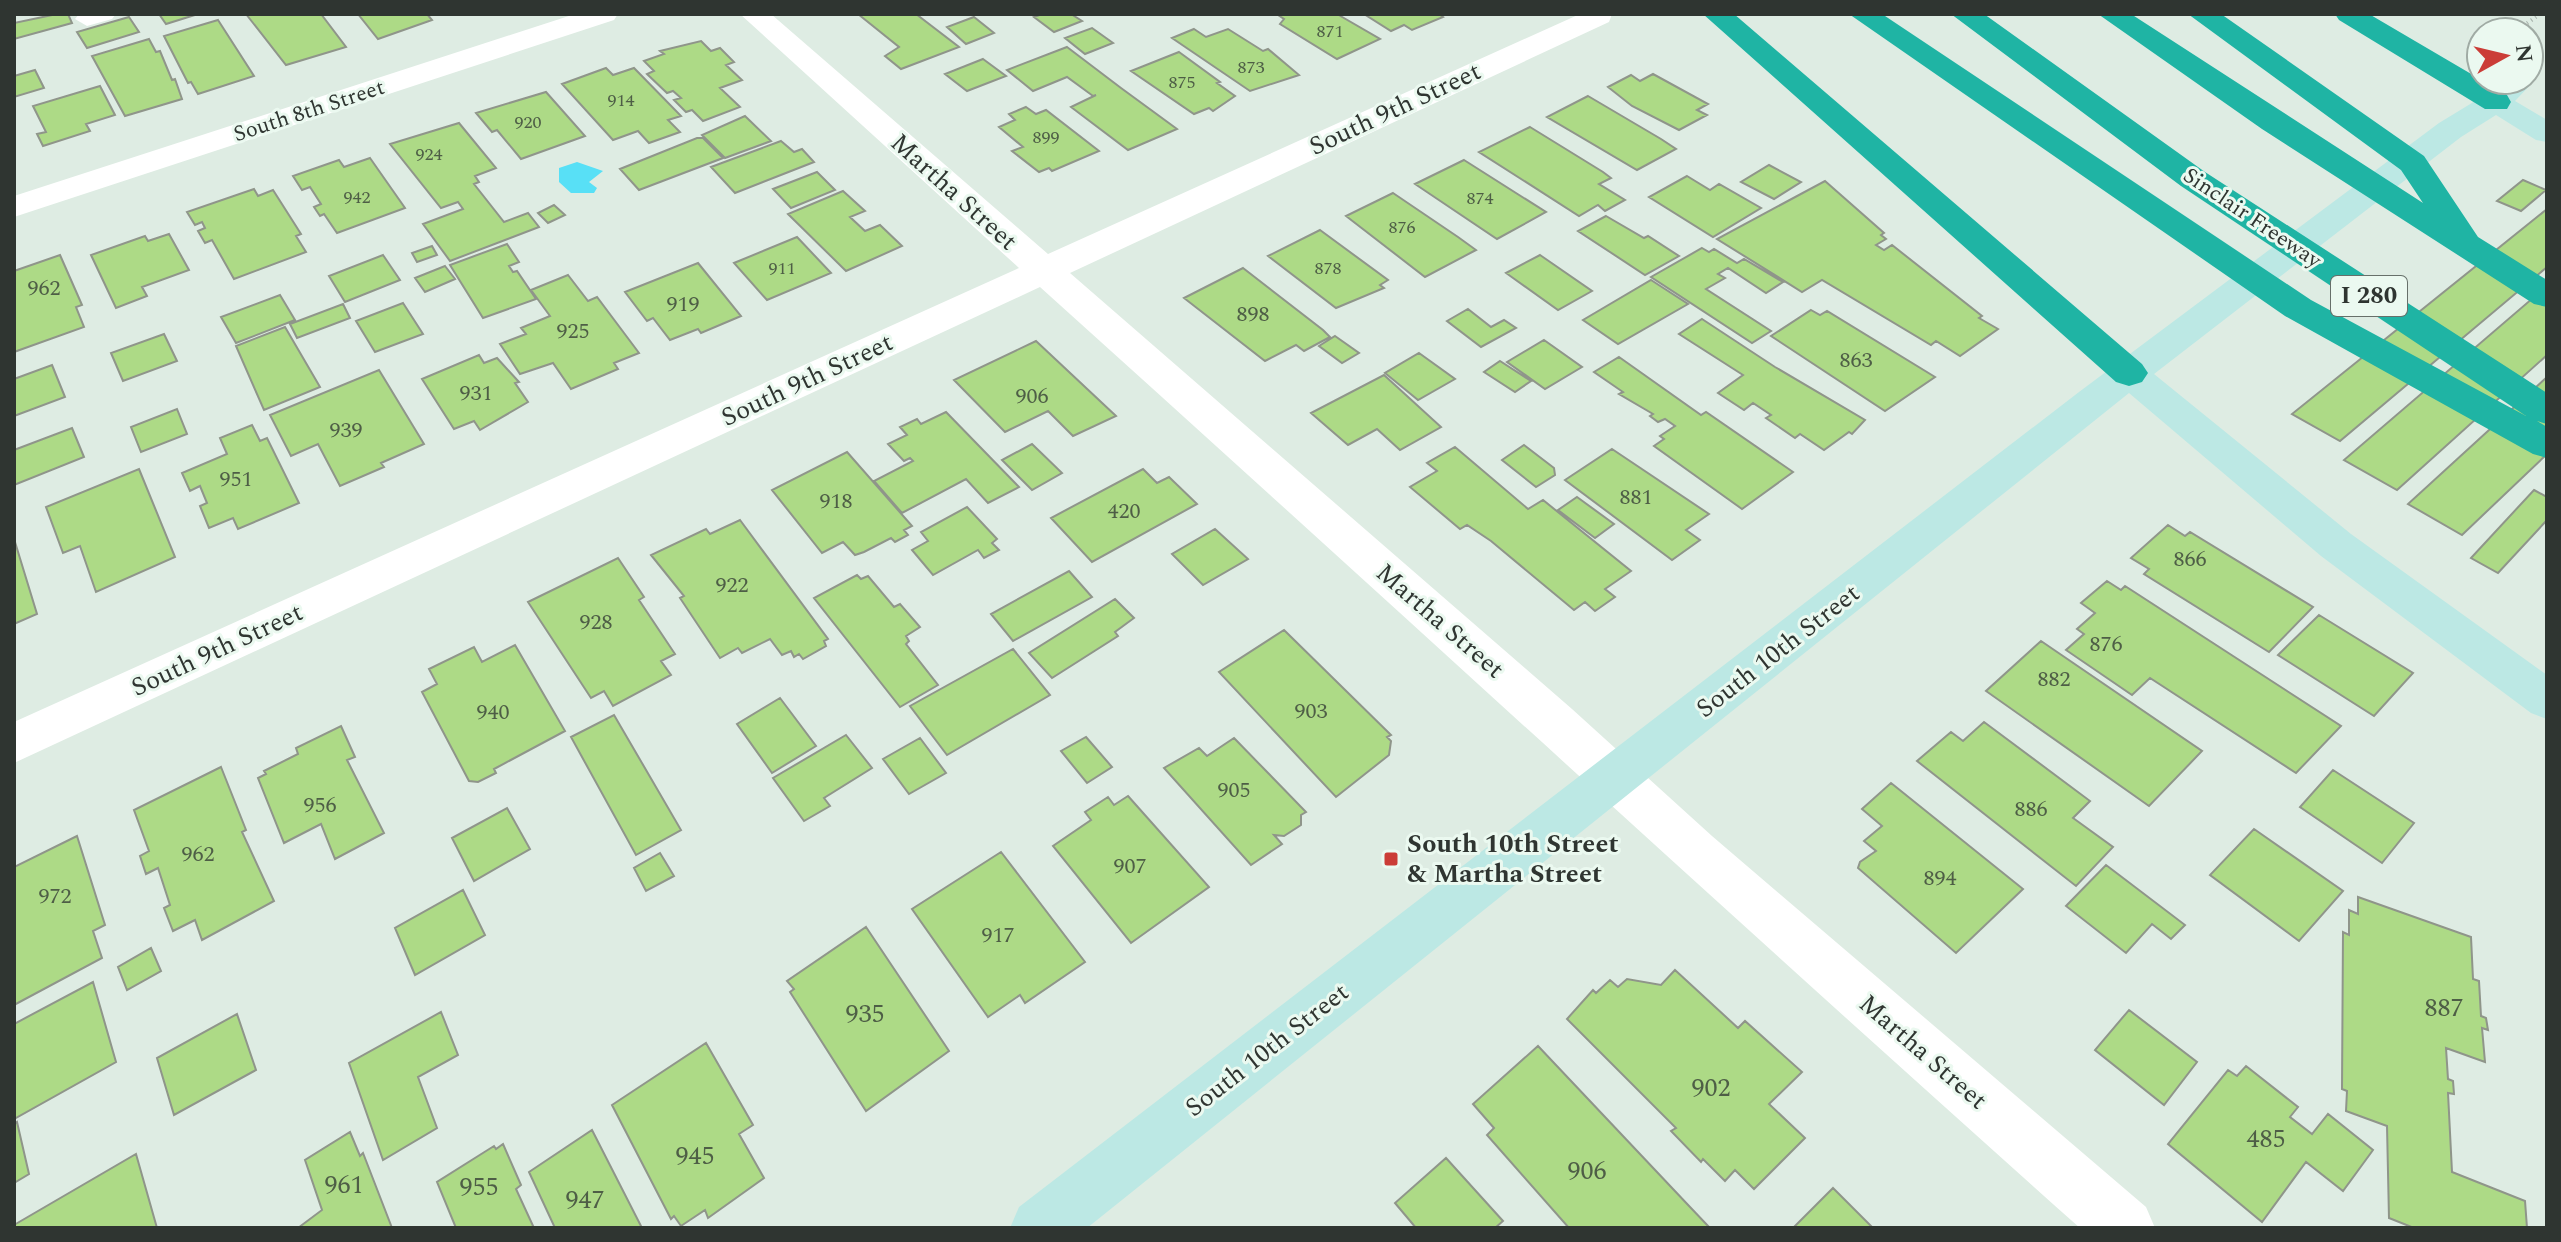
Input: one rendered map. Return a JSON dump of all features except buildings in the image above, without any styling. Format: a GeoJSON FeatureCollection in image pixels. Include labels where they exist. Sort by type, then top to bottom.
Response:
{"type":"FeatureCollection","features":[{"type":"Feature","properties":{"kind":"highway"},"geometry":{"type":"LineString","coordinates":[[1717,14],[2129,373]]}},
{"type":"Feature","properties":{"kind":"highway"},"geometry":{"type":"LineString","coordinates":[[1863,14],[2298,308],[2547,444]]}},
{"type":"Feature","properties":{"kind":"highway","name":"Sinclair Freeway"},"geometry":{"type":"LineString","coordinates":[[1965,14],[2193,179],[2547,411]]}},
{"type":"Feature","properties":{"kind":"highway"},"geometry":{"type":"LineString","coordinates":[[2112,14],[2273,122],[2547,296]]}},
{"type":"Feature","properties":{"kind":"highway"},"geometry":{"type":"LineString","coordinates":[[2202,14],[2413,163],[2472,251]]}},
{"type":"Feature","properties":{"kind":"highway"},"geometry":{"type":"LineString","coordinates":[[2349,14],[2496,102]]}},
{"type":"Feature","properties":{"kind":"main road","name":"South 10th Street"},"geometry":{"type":"LineString","coordinates":[[1040,1228],[1614,781],[2129,373],[2450,130],[2503,96]]}},
{"type":"Feature","properties":{"kind":"main road"},"geometry":{"type":"LineString","coordinates":[[2496,102],[2547,133]]}},
{"type":"Feature","properties":{"kind":"main road"},"geometry":{"type":"LineString","coordinates":[[2129,373],[2336,545],[2547,700]]}},
{"type":"Feature","properties":{"kind":"street","name":"South 8th Street"},"geometry":{"type":"LineString","coordinates":[[14,207],[604,14]]}},
{"type":"Feature","properties":{"kind":"street","name":"Martha Street"},"geometry":{"type":"LineString","coordinates":[[754,14],[1556,723],[1614,781],[2125,1228]]}},
{"type":"Feature","properties":{"kind":"street","name":"South 9th Street"},"geometry":{"type":"LineString","coordinates":[[14,743],[1599,16]]}},
{"type":"Feature","properties":{"kind":"water"},"geometry":{"type":"Polygon","coordinates":[[[577,162],[603,171],[589,182],[597,188],[594,193],[571,193],[559,182],[559,168],[577,162]]]}},
{"type":"Feature","properties":{"kind":"place","name":"South 10th Street & Martha Street"},"geometry":{"type":"Point","coordinates":[1391,859]}}]}
